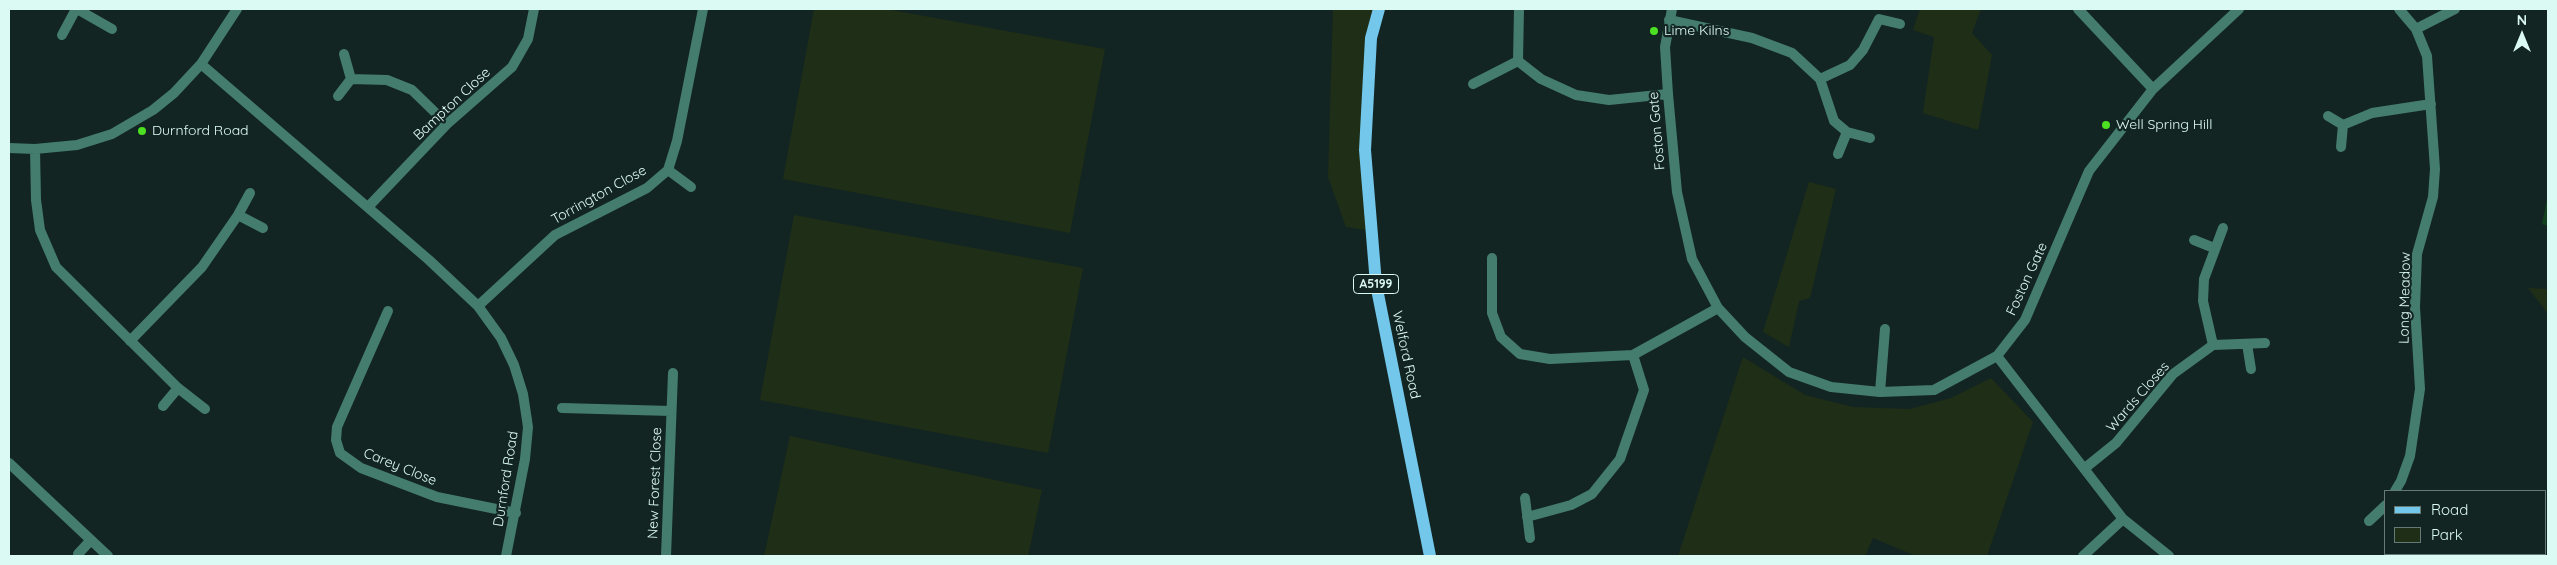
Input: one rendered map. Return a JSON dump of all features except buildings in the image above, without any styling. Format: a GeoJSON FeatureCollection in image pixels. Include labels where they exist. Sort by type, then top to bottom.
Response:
{"type":"FeatureCollection","features":[{"type":"Feature","properties":{"kind":"main road","name":"Welford Road"},"geometry":{"type":"LineString","coordinates":[[1379,9],[1371,38],[1365,150],[1376,284],[1430,556]]}},
{"type":"Feature","properties":{"kind":"street"},"geometry":{"type":"LineString","coordinates":[[62,35],[77,9],[112,29]]}},
{"type":"Feature","properties":{"kind":"street"},"geometry":{"type":"LineString","coordinates":[[9,148],[35,149],[77,145],[112,134],[153,110],[174,93],[201,64],[237,9]]}},
{"type":"Feature","properties":{"kind":"street","name":"Bampton Close"},"geometry":{"type":"LineString","coordinates":[[368,207],[447,124],[512,67],[528,40],[534,9]]}},
{"type":"Feature","properties":{"kind":"street","name":"Torrington Close"},"geometry":{"type":"LineString","coordinates":[[478,306],[555,235],[647,188],[668,170],[677,141],[703,9]]}},
{"type":"Feature","properties":{"kind":"street"},"geometry":{"type":"LineString","coordinates":[[1518,60],[1519,9]]}},
{"type":"Feature","properties":{"kind":"street","name":"Foston Gate"},"geometry":{"type":"LineString","coordinates":[[1672,9],[1665,47],[1677,192],[1692,259],[1718,308],[1745,337],[1789,372],[1831,387],[1880,392],[1934,390],[1997,356],[2025,320],[2089,171],[2153,89],[2239,9]]}},
{"type":"Feature","properties":{"kind":"street"},"geometry":{"type":"LineString","coordinates":[[2078,9],[2153,89]]}},
{"type":"Feature","properties":{"kind":"street","name":"Long Meadow"},"geometry":{"type":"LineString","coordinates":[[2396,490],[2410,456],[2420,389],[2415,307],[2416,263],[2433,197],[2436,169],[2427,56],[2416,29],[2399,9]]}},
{"type":"Feature","properties":{"kind":"street"},"geometry":{"type":"LineString","coordinates":[[2416,29],[2455,9]]}},
{"type":"Feature","properties":{"kind":"street"},"geometry":{"type":"LineString","coordinates":[[1820,79],[1850,65],[1863,50],[1879,19],[1900,24]]}},
{"type":"Feature","properties":{"kind":"street"},"geometry":{"type":"LineString","coordinates":[[1669,20],[1752,38],[1792,53],[1820,79],[1834,121],[1847,132],[1870,138]]}},
{"type":"Feature","properties":{"kind":"street"},"geometry":{"type":"LineString","coordinates":[[344,54],[351,79]]}},
{"type":"Feature","properties":{"kind":"street"},"geometry":{"type":"LineString","coordinates":[[1473,84],[1518,60]]}},
{"type":"Feature","properties":{"kind":"street"},"geometry":{"type":"LineString","coordinates":[[1518,60],[1541,78],[1576,95],[1609,100],[1668,94]]}},
{"type":"Feature","properties":{"kind":"street","name":"Durnford Road"},"geometry":{"type":"LineString","coordinates":[[201,64],[296,148],[368,207],[478,306],[501,338],[514,365],[523,394],[528,427],[516,513],[506,556]]}},
{"type":"Feature","properties":{"kind":"street"},"geometry":{"type":"LineString","coordinates":[[351,79],[387,80],[412,90],[447,124]]}},
{"type":"Feature","properties":{"kind":"street"},"geometry":{"type":"LineString","coordinates":[[338,96],[351,79]]}},
{"type":"Feature","properties":{"kind":"street"},"geometry":{"type":"LineString","coordinates":[[2344,125],[2372,113],[2431,104]]}},
{"type":"Feature","properties":{"kind":"street"},"geometry":{"type":"LineString","coordinates":[[2328,116],[2344,125]]}},
{"type":"Feature","properties":{"kind":"street"},"geometry":{"type":"LineString","coordinates":[[2341,146],[2344,125]]}},
{"type":"Feature","properties":{"kind":"street"},"geometry":{"type":"LineString","coordinates":[[1838,154],[1847,132]]}},
{"type":"Feature","properties":{"kind":"street"},"geometry":{"type":"LineString","coordinates":[[35,149],[36,200],[40,230],[56,267],[178,388],[205,409]]}},
{"type":"Feature","properties":{"kind":"street","name":"Torrington Close"},"geometry":{"type":"LineString","coordinates":[[668,170],[691,187]]}},
{"type":"Feature","properties":{"kind":"street"},"geometry":{"type":"LineString","coordinates":[[130,342],[202,268],[238,215],[250,193]]}},
{"type":"Feature","properties":{"kind":"street"},"geometry":{"type":"LineString","coordinates":[[238,215],[263,228]]}},
{"type":"Feature","properties":{"kind":"street"},"geometry":{"type":"LineString","coordinates":[[2223,228],[2204,279],[2203,301],[2213,345],[2265,343]]}},
{"type":"Feature","properties":{"kind":"street"},"geometry":{"type":"LineString","coordinates":[[2194,240],[2214,248]]}},
{"type":"Feature","properties":{"kind":"street"},"geometry":{"type":"LineString","coordinates":[[1492,258],[1492,313],[1501,337],[1520,354],[1550,359],[1633,355],[1718,308]]}},
{"type":"Feature","properties":{"kind":"street","name":"Carey Close"},"geometry":{"type":"LineString","coordinates":[[388,311],[337,427],[336,440],[340,453],[361,468],[437,497],[516,513]]}},
{"type":"Feature","properties":{"kind":"street"},"geometry":{"type":"LineString","coordinates":[[1880,392],[1884,330]]}},
{"type":"Feature","properties":{"kind":"street"},"geometry":{"type":"LineString","coordinates":[[2247,344],[2250,369]]}},
{"type":"Feature","properties":{"kind":"street","name":"Wards Closes"},"geometry":{"type":"LineString","coordinates":[[2085,468],[2116,443],[2173,374],[2213,345]]}},
{"type":"Feature","properties":{"kind":"street"},"geometry":{"type":"LineString","coordinates":[[1528,517],[1571,505],[1592,494],[1620,459],[1644,390],[1633,355]]}},
{"type":"Feature","properties":{"kind":"street"},"geometry":{"type":"LineString","coordinates":[[1997,356],[2123,519],[2169,556]]}},
{"type":"Feature","properties":{"kind":"street","name":"New Forest Close"},"geometry":{"type":"LineString","coordinates":[[666,556],[673,373]]}},
{"type":"Feature","properties":{"kind":"street"},"geometry":{"type":"LineString","coordinates":[[164,406],[178,388]]}},
{"type":"Feature","properties":{"kind":"street","name":"New Forest Close"},"geometry":{"type":"LineString","coordinates":[[562,408],[671,411]]}},
{"type":"Feature","properties":{"kind":"street"},"geometry":{"type":"LineString","coordinates":[[9,463],[108,556]]}},
{"type":"Feature","properties":{"kind":"street"},"geometry":{"type":"LineString","coordinates":[[1525,498],[1530,538]]}},
{"type":"Feature","properties":{"kind":"street"},"geometry":{"type":"LineString","coordinates":[[2369,521],[2384,507]]}},
{"type":"Feature","properties":{"kind":"street"},"geometry":{"type":"LineString","coordinates":[[2083,556],[2123,519]]}},
{"type":"Feature","properties":{"kind":"street"},"geometry":{"type":"LineString","coordinates":[[78,554],[92,540]]}},
{"type":"Feature","properties":{"kind":"green space"},"geometry":{"type":"Polygon","coordinates":[[[814,9],[886,9],[1105,49],[1070,233],[783,179],[814,9]]]}},
{"type":"Feature","properties":{"kind":"green space"},"geometry":{"type":"Polygon","coordinates":[[[1333,9],[1379,9],[1365,150],[1372,231],[1346,227],[1328,177],[1333,9]]]}},
{"type":"Feature","properties":{"kind":"green space"},"geometry":{"type":"Polygon","coordinates":[[[1920,9],[1981,9],[1972,33],[1992,55],[1978,130],[1923,113],[1934,37],[1913,30],[1920,9]]]}},
{"type":"Feature","properties":{"kind":"green space"},"geometry":{"type":"Polygon","coordinates":[[[1809,182],[1836,189],[1810,298],[1799,301],[1789,347],[1763,332],[1809,182]]]}},
{"type":"Feature","properties":{"kind":"green space"},"geometry":{"type":"Polygon","coordinates":[[[794,215],[1083,268],[1048,453],[760,400],[794,215]]]}},
{"type":"Feature","properties":{"kind":"green space"},"geometry":{"type":"Polygon","coordinates":[[[2528,288],[2548,289],[2548,314],[2528,288]]]}},
{"type":"Feature","properties":{"kind":"green space"},"geometry":{"type":"Polygon","coordinates":[[[1743,357],[1805,395],[1853,407],[1910,409],[1951,398],[1991,378],[2033,422],[1987,556],[1916,556],[1873,538],[1865,556],[1678,556],[1743,357]]]}},
{"type":"Feature","properties":{"kind":"green space"},"geometry":{"type":"Polygon","coordinates":[[[790,436],[1042,490],[1028,556],[764,556],[790,436]]]}},
{"type":"Feature","properties":{"kind":"shaded area"},"geometry":{"type":"Polygon","coordinates":[[[2548,194],[2548,226],[2542,224],[2548,194]]]}},
{"type":"Feature","properties":{"kind":"place","name":"Lime Kilns"},"geometry":{"type":"Point","coordinates":[1654,31]}},
{"type":"Feature","properties":{"kind":"place","name":"Well Spring Hill"},"geometry":{"type":"Point","coordinates":[2106,125]}},
{"type":"Feature","properties":{"kind":"place","name":"Durnford Road"},"geometry":{"type":"Point","coordinates":[142,131]}}]}
